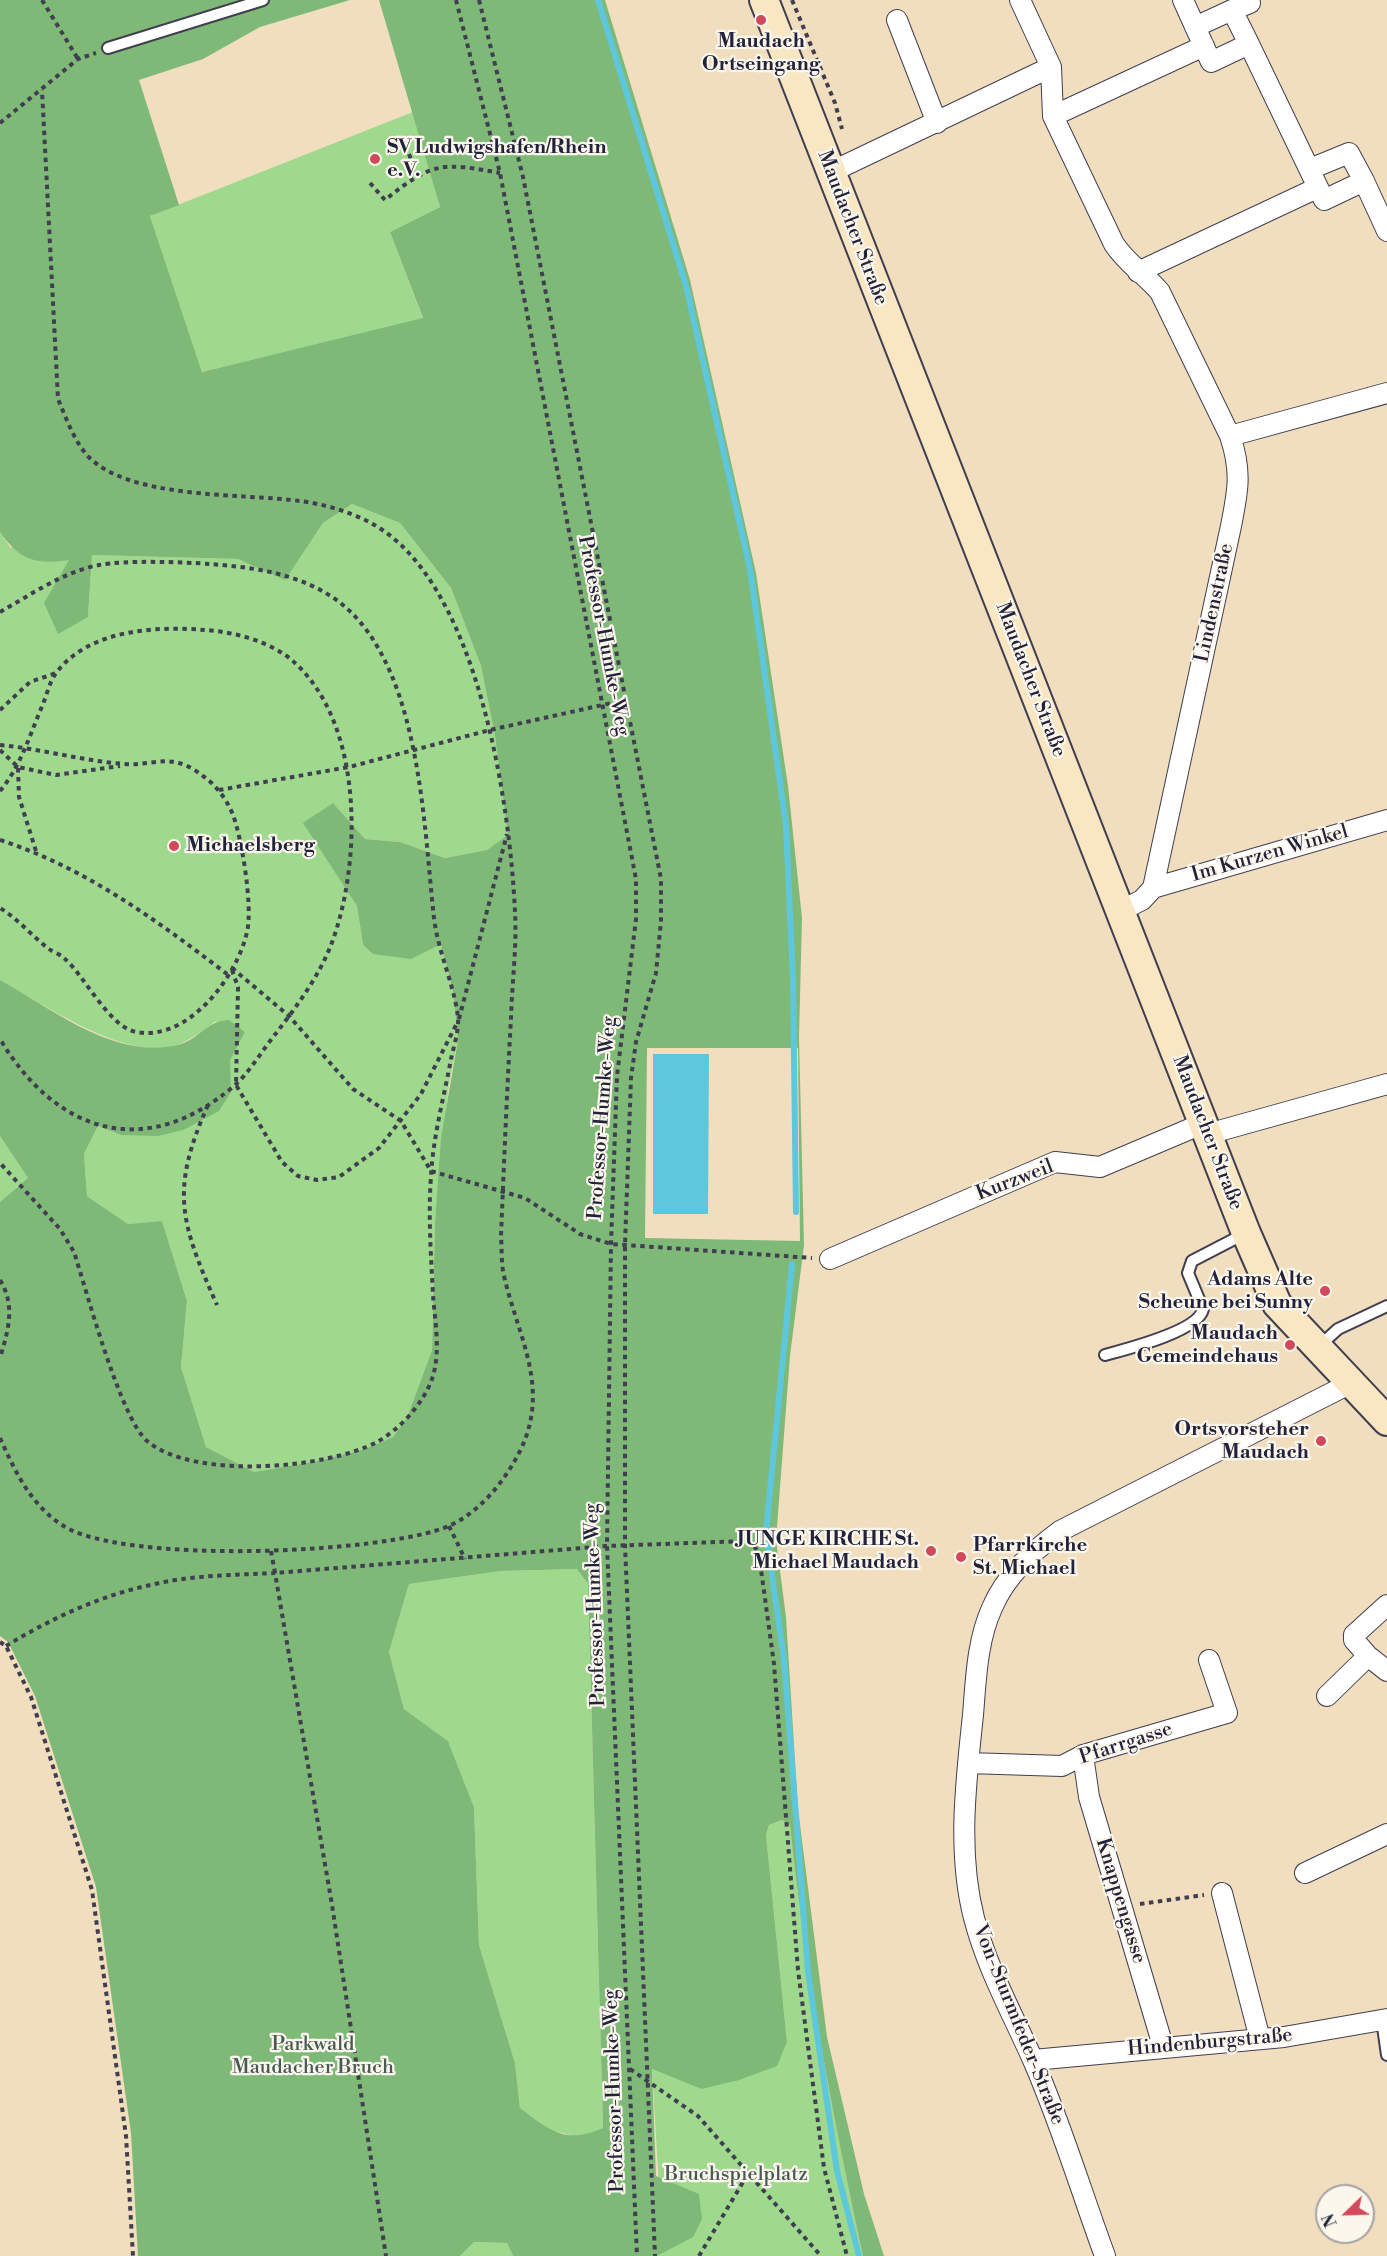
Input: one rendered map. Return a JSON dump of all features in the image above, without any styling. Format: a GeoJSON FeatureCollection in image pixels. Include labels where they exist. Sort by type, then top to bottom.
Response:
{"type":"FeatureCollection","features":[{"type":"Feature","properties":{"kind":"street","name":"Maudacher Straße"},"geometry":{"type":"LineString","coordinates":[[764,0],[1246,1233],[1277,1304],[1387,1421]]}},
{"type":"Feature","properties":{"kind":"street"},"geometry":{"type":"LineString","coordinates":[[1020,0],[1051,67],[1053,116],[1204,46]]}},
{"type":"Feature","properties":{"kind":"street"},"geometry":{"type":"LineString","coordinates":[[1183,0],[1211,62],[1249,44]]}},
{"type":"Feature","properties":{"kind":"street"},"geometry":{"type":"LineString","coordinates":[[1195,27],[1240,5],[1249,44],[1324,200],[1364,181]]}},
{"type":"Feature","properties":{"kind":"street"},"geometry":{"type":"LineString","coordinates":[[897,20],[937,123]]}},
{"type":"Feature","properties":{"kind":"street"},"geometry":{"type":"LineString","coordinates":[[831,172],[1051,67]]}},
{"type":"Feature","properties":{"kind":"street","name":"Lindenstraße"},"geometry":{"type":"LineString","coordinates":[[1053,116],[1114,244],[1125,261],[1160,291],[1230,436],[1238,459],[1239,483],[1154,888]]}},
{"type":"Feature","properties":{"kind":"street"},"geometry":{"type":"LineString","coordinates":[[1138,272],[1314,178],[1349,153],[1387,231]]}},
{"type":"Feature","properties":{"kind":"street"},"geometry":{"type":"LineString","coordinates":[[1230,436],[1387,393]]}},
{"type":"Feature","properties":{"kind":"street","name":"Im Kurzen Winkel"},"geometry":{"type":"LineString","coordinates":[[1154,888],[1387,820]]}},
{"type":"Feature","properties":{"kind":"street"},"geometry":{"type":"LineString","coordinates":[[1120,911],[1142,900],[1154,888]]}},
{"type":"Feature","properties":{"kind":"street","name":"Kurzweil"},"geometry":{"type":"LineString","coordinates":[[830,1259],[1055,1162],[1100,1167],[1206,1129],[1387,1084]]}},
{"type":"Feature","properties":{"kind":"street","name":"Von-Sturmfeder-Straße"},"geometry":{"type":"LineString","coordinates":[[1105,2256],[1033,2060],[1003,1996],[974,1917],[965,1842],[968,1763],[982,1634],[992,1607],[1020,1564],[1039,1547],[1084,1517],[1351,1383]]}},
{"type":"Feature","properties":{"kind":"street"},"geometry":{"type":"LineString","coordinates":[[1387,1605],[1354,1635],[1354,1640],[1368,1656],[1387,1671]]}},
{"type":"Feature","properties":{"kind":"street"},"geometry":{"type":"LineString","coordinates":[[1327,1696],[1368,1656]]}},
{"type":"Feature","properties":{"kind":"street","name":"Pfarrgasse"},"geometry":{"type":"LineString","coordinates":[[968,1763],[1062,1766],[1083,1755],[1227,1713],[1209,1660]]}},
{"type":"Feature","properties":{"kind":"street","name":"Knappengasse"},"geometry":{"type":"LineString","coordinates":[[1083,1755],[1089,1797],[1163,2046]]}},
{"type":"Feature","properties":{"kind":"street"},"geometry":{"type":"LineString","coordinates":[[1305,1873],[1387,1834]]}},
{"type":"Feature","properties":{"kind":"street"},"geometry":{"type":"LineString","coordinates":[[1222,1893],[1260,2039]]}},
{"type":"Feature","properties":{"kind":"street","name":"Hindenburgstraße"},"geometry":{"type":"LineString","coordinates":[[1033,2060],[1315,2033],[1385,2019]]}},
{"type":"Feature","properties":{"kind":"lane"},"geometry":{"type":"LineString","coordinates":[[108,48],[263,0]]}},
{"type":"Feature","properties":{"kind":"lane"},"geometry":{"type":"LineString","coordinates":[[1105,1355],[1169,1335],[1197,1321],[1203,1309],[1188,1273],[1192,1261],[1246,1233]]}},
{"type":"Feature","properties":{"kind":"lane"},"geometry":{"type":"LineString","coordinates":[[1317,1348],[1338,1329],[1387,1306]]}},
{"type":"Feature","properties":{"kind":"lane"},"geometry":{"type":"LineString","coordinates":[[1385,2019],[1387,2055]]}},
{"type":"Feature","properties":{"kind":"path"},"geometry":{"type":"LineString","coordinates":[[42,0],[78,59]]}},
{"type":"Feature","properties":{"kind":"path","name":"Professor-Humke-Weg"},"geometry":{"type":"LineString","coordinates":[[456,0],[500,173],[600,705],[636,879],[636,919],[618,1076],[610,1244],[607,1546],[637,2256]]}},
{"type":"Feature","properties":{"kind":"path"},"geometry":{"type":"LineString","coordinates":[[479,0],[523,177],[661,879],[661,921],[656,973],[636,1042],[631,1078],[625,1245],[625,1545],[655,2256]]}},
{"type":"Feature","properties":{"kind":"path"},"geometry":{"type":"LineString","coordinates":[[0,123],[78,59],[108,48]]}},
{"type":"Feature","properties":{"kind":"path"},"geometry":{"type":"LineString","coordinates":[[0,1438],[18,1478],[42,1509],[63,1526],[104,1540],[153,1549],[271,1551],[383,1542],[449,1526],[471,1513],[494,1491],[520,1451],[533,1402],[533,1373],[504,1275],[501,1236],[516,914],[508,831],[490,730],[468,659],[438,591],[403,547],[371,522],[334,508],[302,501],[147,486],[113,475],[87,455],[71,430],[58,399],[42,90]]}},
{"type":"Feature","properties":{"kind":"path"},"geometry":{"type":"LineString","coordinates":[[409,154],[416,174]]}},
{"type":"Feature","properties":{"kind":"path"},"geometry":{"type":"LineString","coordinates":[[370,183],[385,200],[416,174],[453,165],[500,173]]}},
{"type":"Feature","properties":{"kind":"path"},"geometry":{"type":"LineString","coordinates":[[0,612],[66,575],[102,564],[202,564],[248,568],[293,578],[326,593],[352,613],[373,640],[390,675],[414,752],[434,925],[459,1021],[421,1094],[401,1121],[379,1148],[339,1177],[317,1180],[298,1176],[282,1162],[236,1085],[238,987],[232,968]]}},
{"type":"Feature","properties":{"kind":"path"},"geometry":{"type":"LineString","coordinates":[[0,710],[30,682],[56,673],[79,653],[106,639],[139,632],[178,628],[226,632],[271,646],[296,663],[319,694],[337,728],[348,767],[350,844],[344,898],[331,945],[289,1016],[236,1085],[209,1105],[158,1126],[138,1130],[115,1129],[88,1122],[66,1113],[43,1095],[22,1073],[0,1039]]}},
{"type":"Feature","properties":{"kind":"path"},"geometry":{"type":"LineString","coordinates":[[0,791],[18,767],[56,673]]}},
{"type":"Feature","properties":{"kind":"path"},"geometry":{"type":"LineString","coordinates":[[219,790],[348,767],[414,752],[490,730],[625,700]]}},
{"type":"Feature","properties":{"kind":"path"},"geometry":{"type":"LineString","coordinates":[[0,745],[25,747],[127,765]]}},
{"type":"Feature","properties":{"kind":"path"},"geometry":{"type":"LineString","coordinates":[[0,750],[18,767],[56,775],[127,765],[178,762],[203,776],[219,790],[233,816],[247,888],[248,929],[240,954],[232,968],[210,1000],[195,1015],[173,1028],[155,1033],[134,1032],[116,1020],[64,958],[49,949],[0,908]]}},
{"type":"Feature","properties":{"kind":"path"},"geometry":{"type":"LineString","coordinates":[[18,767],[19,797],[36,852]]}},
{"type":"Feature","properties":{"kind":"path"},"geometry":{"type":"LineString","coordinates":[[0,1163],[60,1229],[74,1252],[127,1412],[144,1439],[165,1452],[188,1461],[220,1465],[284,1463],[360,1449],[393,1431],[420,1400],[432,1379],[437,1352],[429,1230],[431,1171],[459,1021],[508,831]]}},
{"type":"Feature","properties":{"kind":"path"},"geometry":{"type":"LineString","coordinates":[[0,840],[36,852],[142,910],[227,974]]}},
{"type":"Feature","properties":{"kind":"path"},"geometry":{"type":"LineString","coordinates":[[232,968],[289,1016],[353,1089],[401,1121],[431,1171],[525,1198],[580,1234],[610,1244],[830,1259]]}},
{"type":"Feature","properties":{"kind":"path"},"geometry":{"type":"LineString","coordinates":[[209,1105],[195,1136],[185,1168],[183,1200],[187,1227],[195,1253],[217,1305]]}},
{"type":"Feature","properties":{"kind":"path"},"geometry":{"type":"LineString","coordinates":[[0,1280],[7,1292],[10,1324],[0,1358]]}},
{"type":"Feature","properties":{"kind":"path"},"geometry":{"type":"LineString","coordinates":[[449,1526],[465,1559]]}},
{"type":"Feature","properties":{"kind":"path"},"geometry":{"type":"LineString","coordinates":[[6,1646],[43,1623],[76,1608],[154,1584],[192,1578],[465,1559],[607,1546],[746,1541],[759,1555],[774,1664],[798,1970],[824,2168],[847,2256]]}},
{"type":"Feature","properties":{"kind":"path"},"geometry":{"type":"LineString","coordinates":[[271,1551],[332,1905],[386,2256]]}},
{"type":"Feature","properties":{"kind":"path"},"geometry":{"type":"LineString","coordinates":[[0,1642],[6,1646],[31,1697],[92,1890],[126,2136],[133,2256]]}},
{"type":"Feature","properties":{"kind":"path"},"geometry":{"type":"LineString","coordinates":[[1122,1906],[1222,1893]]}},
{"type":"Feature","properties":{"kind":"path"},"geometry":{"type":"LineString","coordinates":[[630,2069],[698,2116],[821,2256]]}},
{"type":"Feature","properties":{"kind":"path"},"geometry":{"type":"LineString","coordinates":[[699,2256],[749,2172]]}},
{"type":"Feature","properties":{"kind":"green space","name":"Parkwald Maudacher Bruch"},"geometry":{"type":"Polygon","coordinates":[[[0,0],[350,0],[260,27],[203,59],[139,80],[179,205],[150,216],[202,372],[423,318],[390,232],[440,207],[379,0],[605,0],[690,280],[756,573],[788,786],[802,918],[799,1037],[804,1245],[790,1356],[776,1540],[786,1617],[798,1809],[827,2037],[864,2194],[884,2256],[863,2256],[820,2041],[803,1933],[790,1825],[782,1820],[769,1825],[766,1835],[787,2042],[777,2066],[739,2080],[701,2089],[652,2069],[656,2176],[699,2194],[702,2219],[693,2237],[657,2256],[513,2256],[507,2243],[474,2242],[460,2256],[138,2256],[131,2133],[96,1887],[35,1696],[8,1642],[0,1636],[0,1202],[28,1178],[0,1136],[0,980],[86,1030],[133,1046],[157,1048],[181,1044],[214,1024],[229,1020],[245,1032],[230,1060],[231,1092],[219,1111],[183,1130],[158,1136],[121,1135],[98,1126],[84,1154],[87,1196],[128,1224],[162,1221],[187,1301],[181,1367],[206,1447],[254,1472],[317,1461],[365,1449],[393,1437],[407,1418],[432,1350],[435,1223],[441,1138],[458,1040],[453,991],[441,944],[411,959],[373,954],[363,945],[357,906],[303,823],[333,803],[365,839],[400,842],[445,858],[487,850],[508,835],[495,736],[481,666],[451,588],[400,523],[352,504],[323,523],[285,580],[238,559],[92,555],[88,617],[58,634],[44,603],[69,560],[47,562],[29,558],[14,549],[0,532],[0,0]],[[647,1048],[645,1238],[800,1241],[798,1048],[647,1048]],[[577,1569],[501,1571],[409,1584],[389,1652],[404,1709],[448,1741],[474,1807],[479,1945],[515,2063],[520,2108],[540,2123],[558,2133],[568,2135],[590,2133],[603,2128],[588,1584],[577,1569]]]}},
{"type":"Feature","properties":{"kind":"green space"},"geometry":{"type":"Polygon","coordinates":[[[413,112],[440,207],[390,232],[423,319],[202,372],[150,216],[413,112]]]}},
{"type":"Feature","properties":{"kind":"green space"},"geometry":{"type":"Polygon","coordinates":[[[352,504],[400,523],[451,588],[481,666],[495,736],[509,836],[487,850],[445,858],[400,842],[365,839],[333,803],[337,874],[357,906],[363,946],[441,943],[453,991],[458,1040],[449,1084],[435,1223],[432,1350],[407,1419],[393,1437],[365,1449],[317,1461],[254,1472],[206,1447],[181,1367],[187,1301],[162,1221],[128,1224],[87,1196],[84,1154],[98,1126],[121,1135],[231,1092],[229,1060],[245,1032],[215,1022],[184,1042],[163,1048],[140,1047],[89,1030],[0,980],[0,532],[10,547],[69,560],[88,617],[92,555],[238,559],[285,579],[323,523],[352,504]]]}},
{"type":"Feature","properties":{"kind":"green space"},"geometry":{"type":"Polygon","coordinates":[[[0,1136],[28,1178],[0,1202],[0,1136]]]}},
{"type":"Feature","properties":{"kind":"green space"},"geometry":{"type":"Polygon","coordinates":[[[577,1569],[588,1584],[603,2129],[579,2137],[550,2130],[520,2108],[515,2063],[479,1945],[474,1807],[448,1741],[404,1709],[389,1652],[409,1584],[501,1571],[577,1569]]]}},
{"type":"Feature","properties":{"kind":"green space","name":"Bruchspielplatz"},"geometry":{"type":"Polygon","coordinates":[[[782,1820],[790,1824],[803,1933],[820,2041],[863,2256],[657,2256],[663,2253],[652,2069],[701,2089],[787,2042],[766,1835],[769,1825],[782,1820]]]}},
{"type":"Feature","properties":{"kind":"green space"},"geometry":{"type":"Polygon","coordinates":[[[474,2242],[507,2243],[513,2256],[460,2256],[474,2242]]]}},
{"type":"Feature","properties":{"kind":"water"},"geometry":{"type":"Polygon","coordinates":[[[653,1054],[709,1054],[708,1214],[653,1214],[653,1054]]]}},
{"type":"Feature","properties":{"kind":"waterway"},"geometry":{"type":"LineString","coordinates":[[598,0],[686,286],[750,569],[786,825],[793,981],[796,1212]]}},
{"type":"Feature","properties":{"kind":"waterway"},"geometry":{"type":"LineString","coordinates":[[792,1264],[766,1532],[784,1660],[808,1972],[837,2171],[859,2256]]}},
{"type":"Feature","properties":{"kind":"place","name":"Maudach Ortseingang"},"geometry":{"type":"Point","coordinates":[761,20]}},
{"type":"Feature","properties":{"kind":"place","name":"SV Ludwigshafen/Rhein e.V."},"geometry":{"type":"Point","coordinates":[375,159]}},
{"type":"Feature","properties":{"kind":"place","name":"Michaelsberg"},"geometry":{"type":"Point","coordinates":[174,846]}},
{"type":"Feature","properties":{"kind":"place","name":"Adams Alte Scheune bei Sunny"},"geometry":{"type":"Point","coordinates":[1325,1291]}},
{"type":"Feature","properties":{"kind":"place","name":"Maudach Gemeindehaus"},"geometry":{"type":"Point","coordinates":[1290,1345]}},
{"type":"Feature","properties":{"kind":"place","name":"Ortsvorsteher Maudach"},"geometry":{"type":"Point","coordinates":[1321,1441]}},
{"type":"Feature","properties":{"kind":"place","name":"JUNGE KIRCHE St. Michael Maudach"},"geometry":{"type":"Point","coordinates":[931,1551]}},
{"type":"Feature","properties":{"kind":"place","name":"Pfarrkirche St. Michael"},"geometry":{"type":"Point","coordinates":[961,1557]}}]}
